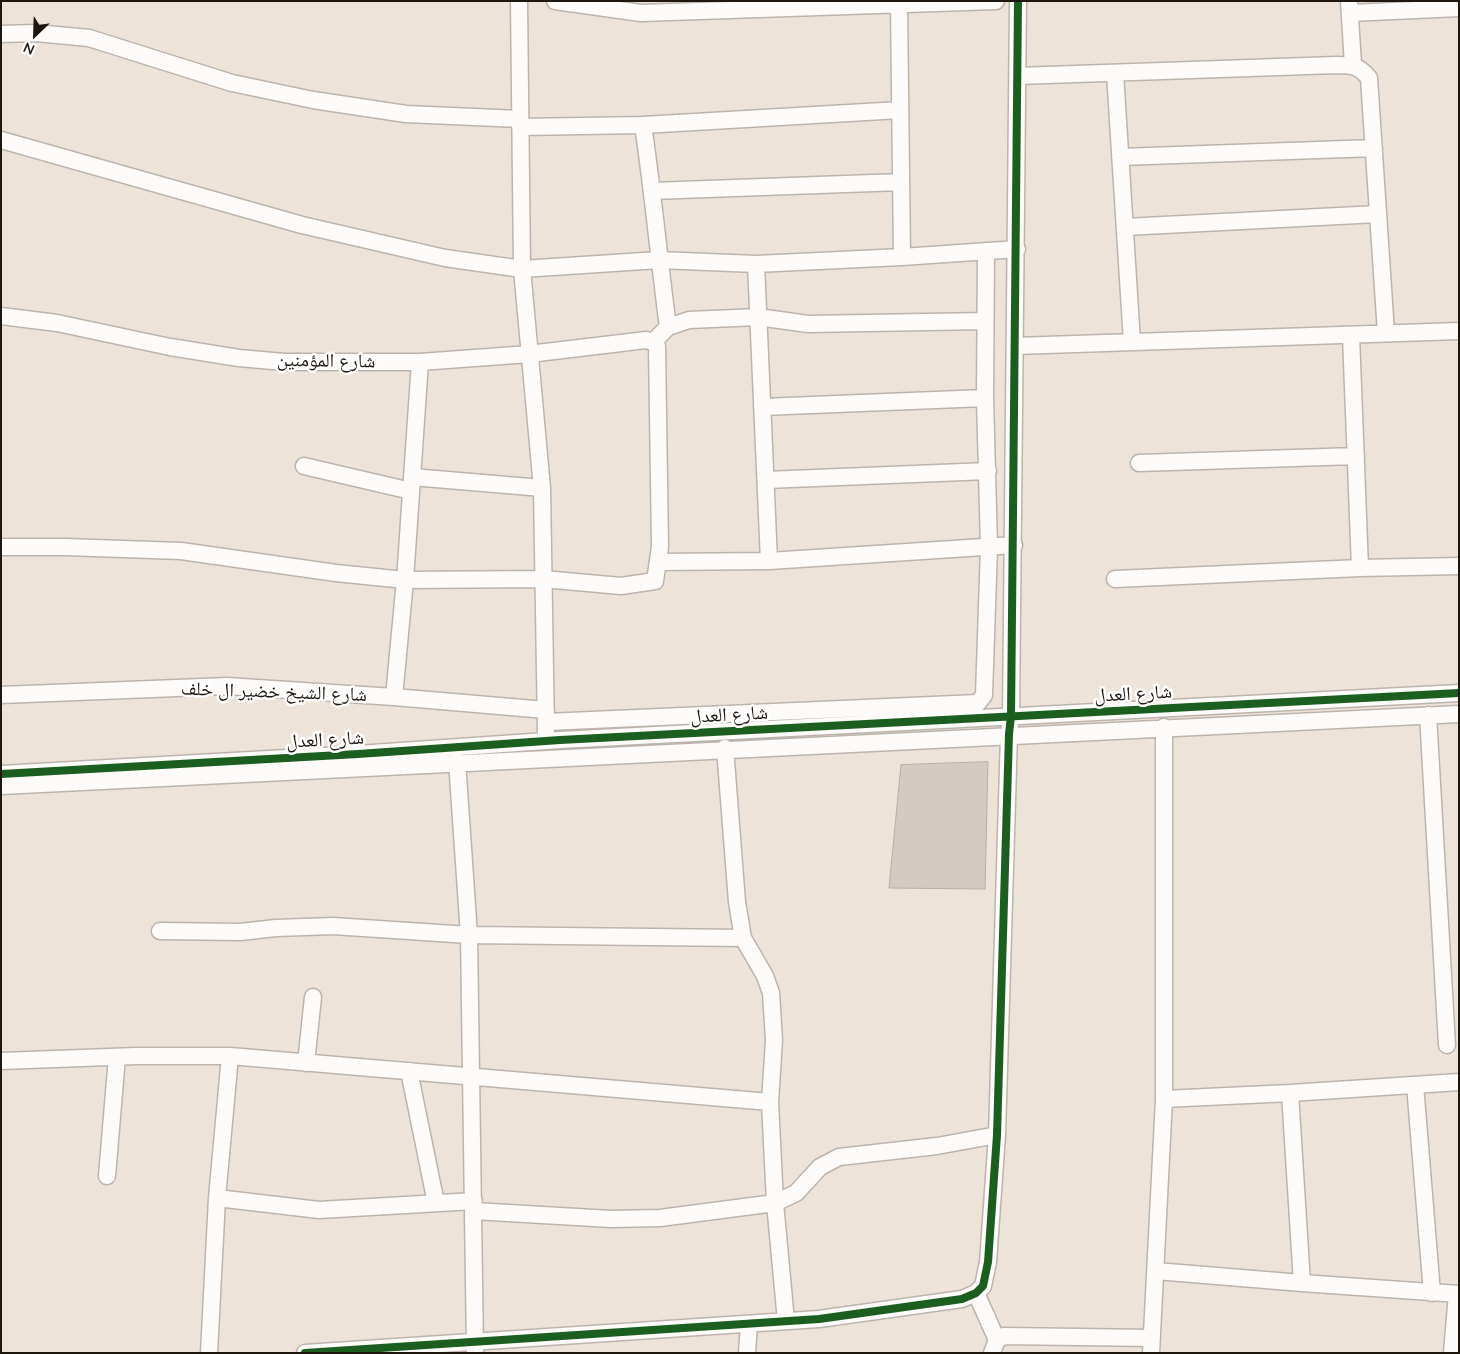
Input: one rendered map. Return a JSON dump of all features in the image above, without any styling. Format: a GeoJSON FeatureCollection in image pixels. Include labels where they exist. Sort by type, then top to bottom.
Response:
{"type":"FeatureCollection","features":[{"type":"Feature","properties":{"kind":"street"},"geometry":{"type":"LineString","coordinates":[[519,1],[522,269],[542,488],[546,741]]}},
{"type":"Feature","properties":{"kind":"street"},"geometry":{"type":"LineString","coordinates":[[556,1],[641,13],[800,5],[899,5],[996,1]]}},
{"type":"Feature","properties":{"kind":"street"},"geometry":{"type":"LineString","coordinates":[[305,1353],[475,1348],[819,1319],[962,1299],[976,1293],[983,1286],[988,1262],[997,1135],[1009,734],[1012,716],[1018,1]]}},
{"type":"Feature","properties":{"kind":"street"},"geometry":{"type":"LineString","coordinates":[[899,5],[902,257]]}},
{"type":"Feature","properties":{"kind":"street"},"geometry":{"type":"LineString","coordinates":[[1353,65],[1350,7],[1459,8]]}},
{"type":"Feature","properties":{"kind":"street"},"geometry":{"type":"LineString","coordinates":[[1,34],[36,33],[89,38],[232,83],[313,100],[406,114],[520,123],[643,125],[900,110]]}},
{"type":"Feature","properties":{"kind":"street"},"geometry":{"type":"LineString","coordinates":[[1018,76],[1353,65],[1362,70],[1369,78],[1386,334]]}},
{"type":"Feature","properties":{"kind":"street"},"geometry":{"type":"LineString","coordinates":[[1115,73],[1132,342]]}},
{"type":"Feature","properties":{"kind":"street"},"geometry":{"type":"LineString","coordinates":[[643,125],[668,327]]}},
{"type":"Feature","properties":{"kind":"street"},"geometry":{"type":"LineString","coordinates":[[1,140],[302,225],[445,258],[522,269],[659,260],[756,264],[1016,249]]}},
{"type":"Feature","properties":{"kind":"street"},"geometry":{"type":"LineString","coordinates":[[1120,156],[1374,148]]}},
{"type":"Feature","properties":{"kind":"street"},"geometry":{"type":"LineString","coordinates":[[652,191],[901,182]]}},
{"type":"Feature","properties":{"kind":"street"},"geometry":{"type":"LineString","coordinates":[[1125,227],[1378,214]]}},
{"type":"Feature","properties":{"kind":"street","name":"شارع الشيخ خضير ال خلف"},"geometry":{"type":"LineString","coordinates":[[1,695],[227,686],[394,697],[546,716],[978,703],[984,696],[989,547],[985,398],[986,252]]}},
{"type":"Feature","properties":{"kind":"street"},"geometry":{"type":"LineString","coordinates":[[756,264],[769,561]]}},
{"type":"Feature","properties":{"kind":"street","name":"شارع المؤمنين"},"geometry":{"type":"LineString","coordinates":[[1,316],[57,323],[170,347],[239,358],[284,362],[420,362],[529,354],[646,340],[653,342]]}},
{"type":"Feature","properties":{"kind":"street"},"geometry":{"type":"LineString","coordinates":[[1,547],[182,551],[336,573],[405,580],[543,579],[621,586],[655,582],[659,562],[657,346],[653,342],[668,327],[689,320],[758,317],[808,324],[985,321]]}},
{"type":"Feature","properties":{"kind":"street"},"geometry":{"type":"LineString","coordinates":[[1016,346],[1459,330]]}},
{"type":"Feature","properties":{"kind":"street"},"geometry":{"type":"LineString","coordinates":[[1351,335],[1360,568]]}},
{"type":"Feature","properties":{"kind":"street"},"geometry":{"type":"LineString","coordinates":[[394,697],[405,580],[420,362]]}},
{"type":"Feature","properties":{"kind":"street"},"geometry":{"type":"LineString","coordinates":[[762,407],[985,398]]}},
{"type":"Feature","properties":{"kind":"street"},"geometry":{"type":"LineString","coordinates":[[1139,463],[1356,456]]}},
{"type":"Feature","properties":{"kind":"street"},"geometry":{"type":"LineString","coordinates":[[304,466],[411,484],[542,488]]}},
{"type":"Feature","properties":{"kind":"street"},"geometry":{"type":"LineString","coordinates":[[766,480],[988,471]]}},
{"type":"Feature","properties":{"kind":"street"},"geometry":{"type":"LineString","coordinates":[[659,562],[769,561],[1014,545]]}},
{"type":"Feature","properties":{"kind":"street"},"geometry":{"type":"LineString","coordinates":[[1115,579],[1360,568],[1459,566]]}},
{"type":"Feature","properties":{"kind":"street","name":"شارع العدل"},"geometry":{"type":"LineString","coordinates":[[1,774],[348,755],[546,741],[1459,693]]}},
{"type":"Feature","properties":{"kind":"street","name":"شارع العدل"},"geometry":{"type":"LineString","coordinates":[[1,786],[725,748],[1459,714]]}},
{"type":"Feature","properties":{"kind":"street"},"geometry":{"type":"LineString","coordinates":[[1428,715],[1448,1044]]}},
{"type":"Feature","properties":{"kind":"street"},"geometry":{"type":"LineString","coordinates":[[976,1293],[995,1346],[1004,1336],[1152,1345],[1164,1099],[1164,727]]}},
{"type":"Feature","properties":{"kind":"street"},"geometry":{"type":"LineString","coordinates":[[725,748],[737,902],[743,938],[765,976],[771,993],[774,1040],[770,1102],[775,1203],[786,1321]]}},
{"type":"Feature","properties":{"kind":"street"},"geometry":{"type":"LineString","coordinates":[[457,762],[469,935],[475,1348]]}},
{"type":"Feature","properties":{"kind":"street"},"geometry":{"type":"LineString","coordinates":[[160,931],[240,932],[276,928],[333,926],[469,935],[743,938]]}},
{"type":"Feature","properties":{"kind":"street"},"geometry":{"type":"LineString","coordinates":[[306,1062],[313,997]]}},
{"type":"Feature","properties":{"kind":"street"},"geometry":{"type":"LineString","coordinates":[[1,1060],[230,1056],[770,1102]]}},
{"type":"Feature","properties":{"kind":"street"},"geometry":{"type":"LineString","coordinates":[[209,1353],[217,1198],[230,1056]]}},
{"type":"Feature","properties":{"kind":"street"},"geometry":{"type":"LineString","coordinates":[[107,1176],[117,1057]]}},
{"type":"Feature","properties":{"kind":"street"},"geometry":{"type":"LineString","coordinates":[[409,1071],[436,1203]]}},
{"type":"Feature","properties":{"kind":"street"},"geometry":{"type":"LineString","coordinates":[[1164,1099],[1459,1082]]}},
{"type":"Feature","properties":{"kind":"street"},"geometry":{"type":"LineString","coordinates":[[1415,1085],[1432,1293]]}},
{"type":"Feature","properties":{"kind":"street"},"geometry":{"type":"LineString","coordinates":[[1290,1093],[1302,1283]]}},
{"type":"Feature","properties":{"kind":"street"},"geometry":{"type":"LineString","coordinates":[[217,1198],[319,1210],[436,1203],[611,1219],[660,1218],[775,1203],[796,1193],[820,1167],[839,1157],[938,1146],[997,1135]]}},
{"type":"Feature","properties":{"kind":"street"},"geometry":{"type":"LineString","coordinates":[[1156,1271],[1458,1294],[1452,1353]]}},
{"type":"Feature","properties":{"kind":"street"},"geometry":{"type":"LineString","coordinates":[[746,1353],[749,1324]]}},
{"type":"Feature","properties":{"kind":"building"},"geometry":{"type":"Polygon","coordinates":[[[988,762],[985,889],[889,888],[901,765],[988,762]]]}},
{"type":"Feature","properties":{"kind":"cycle path"},"geometry":{"type":"LineString","coordinates":[[305,1353],[819,1319],[962,1299],[976,1293],[983,1286],[988,1262],[997,1135],[1011,716],[1018,1]]}},
{"type":"Feature","properties":{"kind":"cycle path"},"geometry":{"type":"LineString","coordinates":[[1,774],[358,754],[560,740],[1459,693]]}}]}
